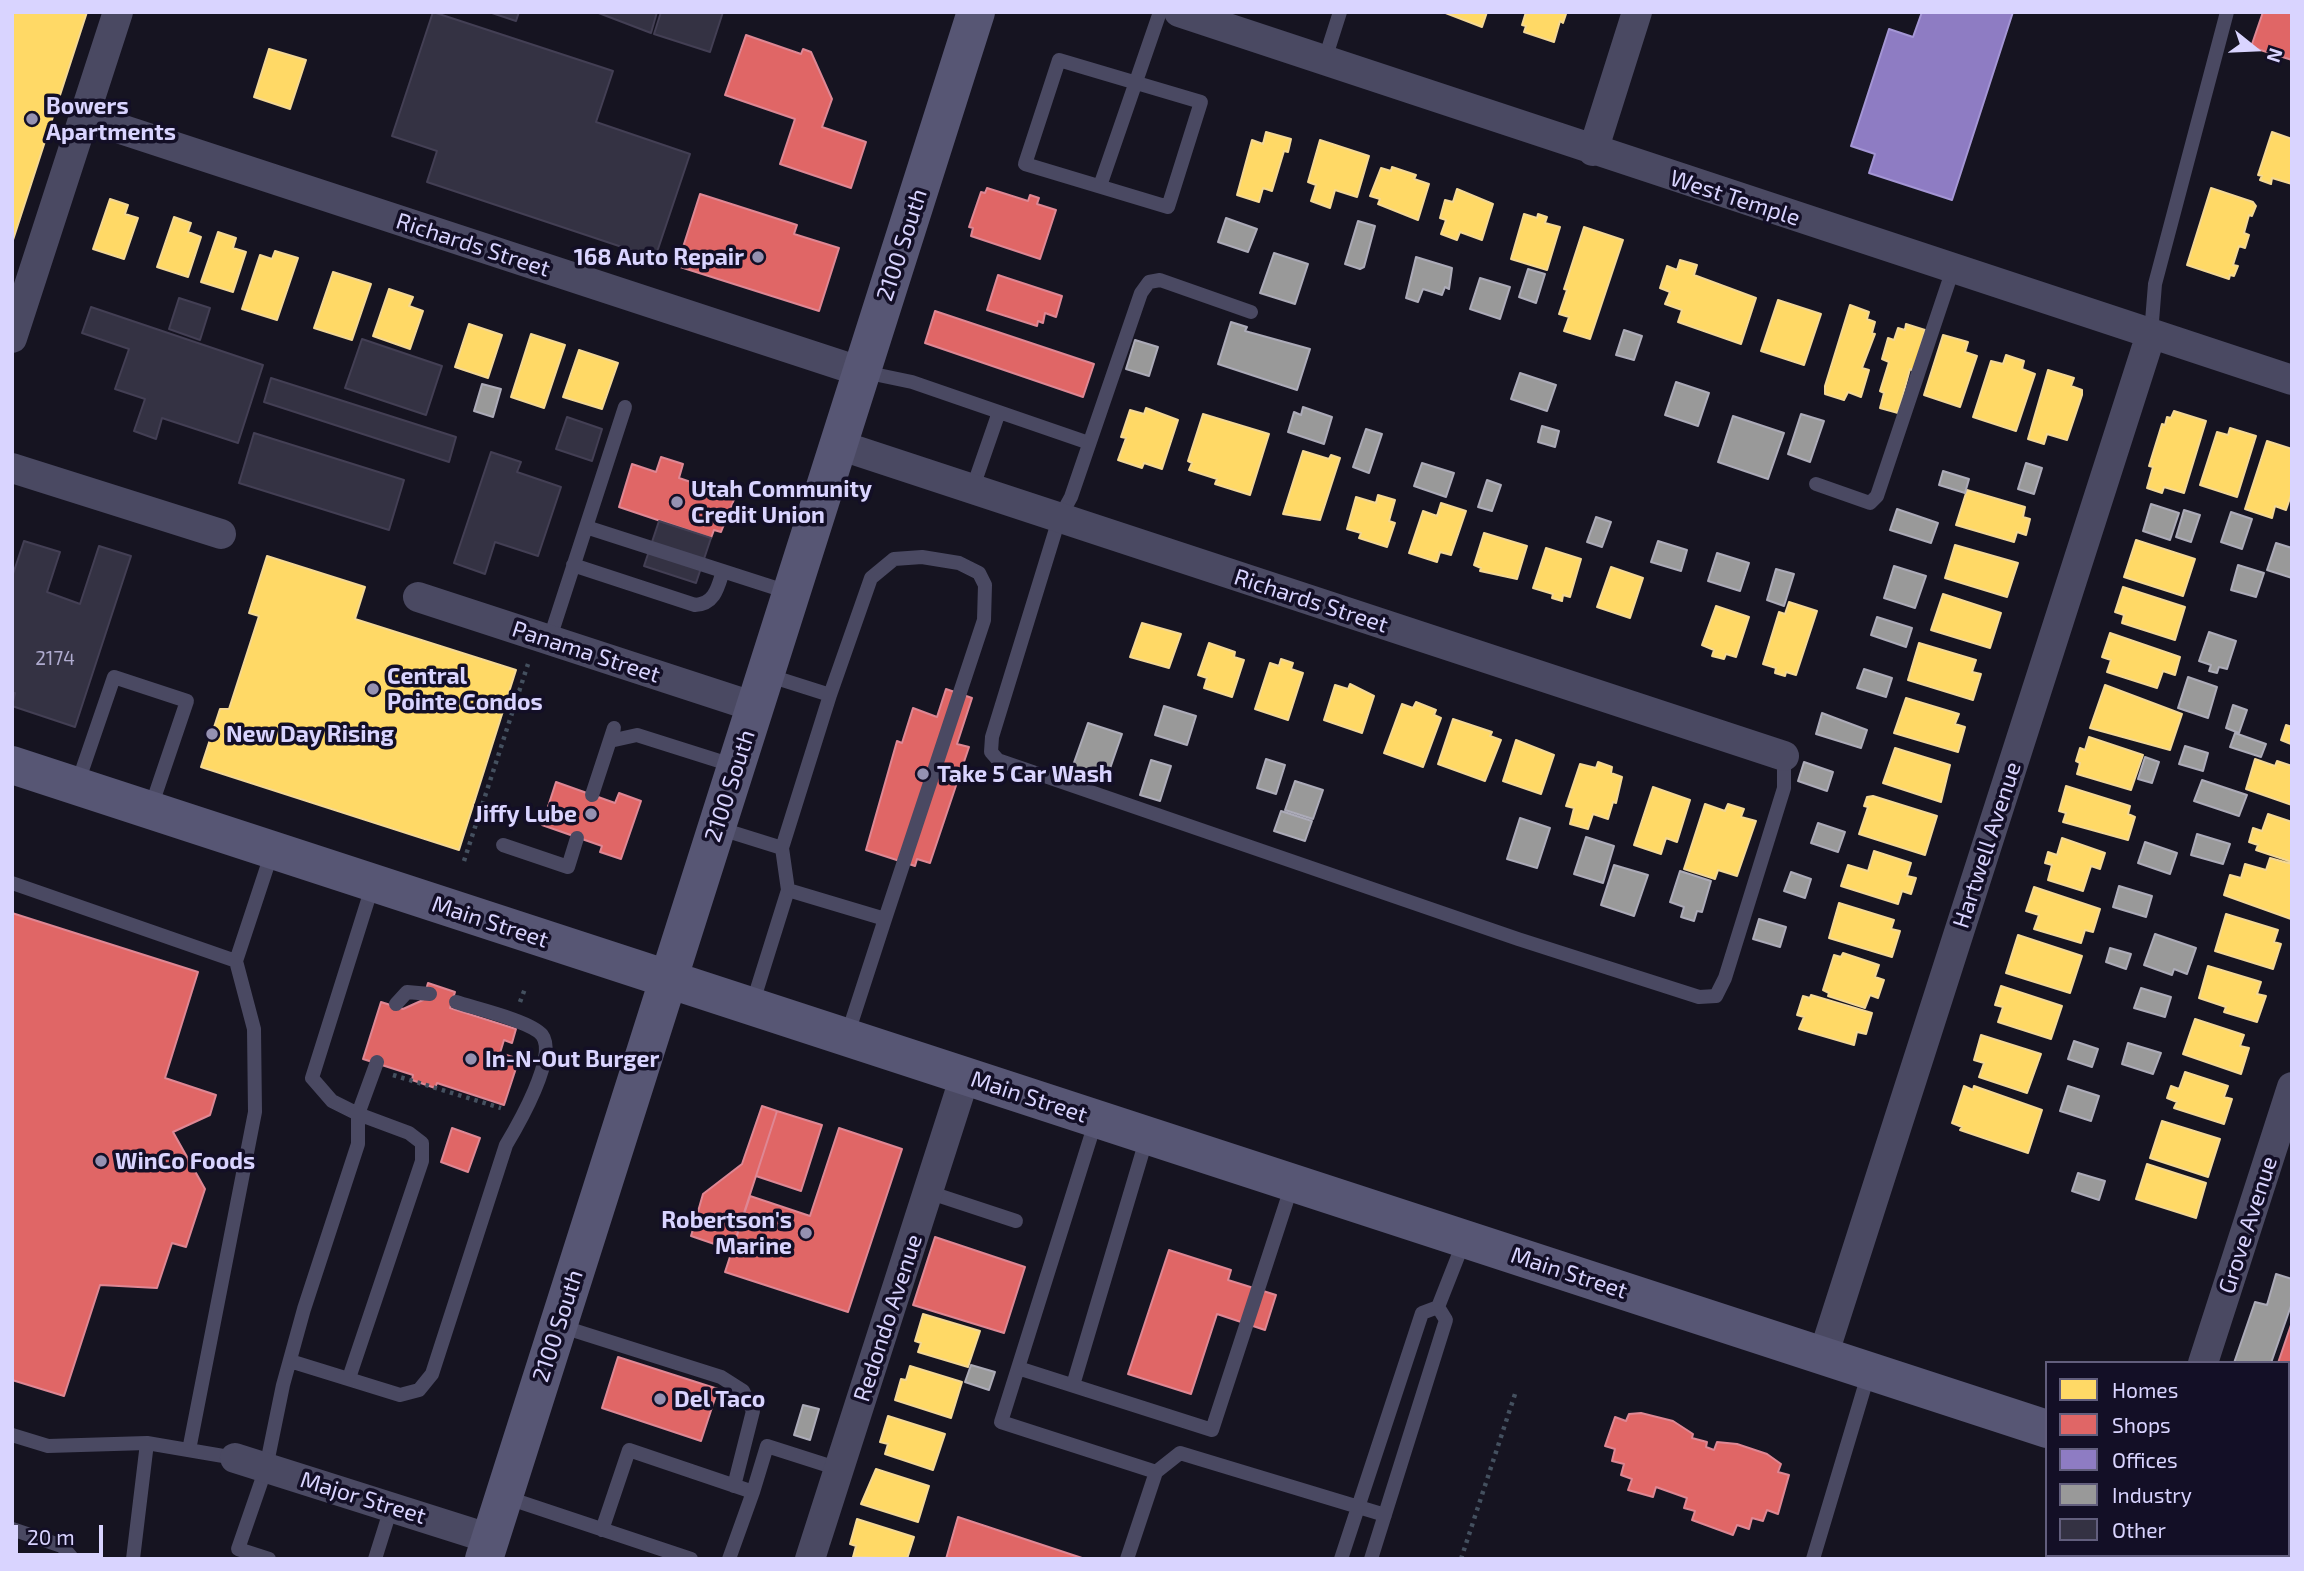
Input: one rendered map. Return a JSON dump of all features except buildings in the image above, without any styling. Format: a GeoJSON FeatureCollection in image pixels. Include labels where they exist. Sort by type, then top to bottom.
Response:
{"type":"FeatureCollection","features":[{"type":"Feature","properties":{"kind":"street"},"geometry":{"type":"LineString","coordinates":[[12,338],[118,12]]}},
{"type":"Feature","properties":{"kind":"street","name":"2100 South"},"geometry":{"type":"LineString","coordinates":[[490,1553],[504,1497],[558,1325],[976,12]]}},
{"type":"Feature","properties":{"kind":"street","name":"West Temple"},"geometry":{"type":"LineString","coordinates":[[1179,12],[2292,380]]}},
{"type":"Feature","properties":{"kind":"street"},"geometry":{"type":"LineString","coordinates":[[1593,151],[1637,12]]}},
{"type":"Feature","properties":{"kind":"street","name":"Richards Street"},"geometry":{"type":"LineString","coordinates":[[84,117],[862,372]]}},
{"type":"Feature","properties":{"kind":"street","name":"Hartwell Avenue"},"geometry":{"type":"LineString","coordinates":[[1823,1356],[2151,334]]}},
{"type":"Feature","properties":{"kind":"street","name":"Richards Street"},"geometry":{"type":"LineString","coordinates":[[839,445],[1784,756]]}},
{"type":"Feature","properties":{"kind":"street"},"geometry":{"type":"LineString","coordinates":[[12,468],[221,534]]}},
{"type":"Feature","properties":{"kind":"street","name":"Panama Street"},"geometry":{"type":"LineString","coordinates":[[418,597],[542,638],[760,691]]}},
{"type":"Feature","properties":{"kind":"street","name":"Main Street"},"geometry":{"type":"LineString","coordinates":[[12,765],[2045,1428]]}},
{"type":"Feature","properties":{"kind":"street","name":"Redondo Avenue"},"geometry":{"type":"LineString","coordinates":[[810,1559],[965,1076]]}},
{"type":"Feature","properties":{"kind":"street","name":"Grove Avenue"},"geometry":{"type":"LineString","coordinates":[[2204,1361],[2292,1087]]}},
{"type":"Feature","properties":{"kind":"street","name":"Major Street"},"geometry":{"type":"LineString","coordinates":[[235,1458],[391,1508],[490,1553]]}},
{"type":"Feature","properties":{"kind":"lane"},"geometry":{"type":"LineString","coordinates":[[1100,187],[1134,81],[1160,12]]}},
{"type":"Feature","properties":{"kind":"lane"},"geometry":{"type":"LineString","coordinates":[[1325,59],[1340,12]]}},
{"type":"Feature","properties":{"kind":"lane"},"geometry":{"type":"LineString","coordinates":[[2151,334],[2155,284],[2227,12]]}},
{"type":"Feature","properties":{"kind":"lane"},"geometry":{"type":"LineString","coordinates":[[1059,60],[1134,81],[1201,102],[1168,206],[1025,164],[1059,60]]}},
{"type":"Feature","properties":{"kind":"lane"},"geometry":{"type":"LineString","coordinates":[[1816,484],[1859,502],[1870,503],[1877,496],[1953,269]]}},
{"type":"Feature","properties":{"kind":"lane"},"geometry":{"type":"LineString","coordinates":[[1251,312],[1160,280],[1149,282],[1129,323],[1071,497],[1059,519],[992,737],[991,752],[998,760],[1518,939],[1699,997],[1716,996],[1725,978],[1784,788],[1784,756]]}},
{"type":"Feature","properties":{"kind":"lane"},"geometry":{"type":"LineString","coordinates":[[862,372],[912,382],[1089,443]]}},
{"type":"Feature","properties":{"kind":"lane"},"geometry":{"type":"LineString","coordinates":[[542,638],[573,565],[625,407]]}},
{"type":"Feature","properties":{"kind":"lane"},"geometry":{"type":"LineString","coordinates":[[972,490],[999,412]]}},
{"type":"Feature","properties":{"kind":"lane"},"geometry":{"type":"LineString","coordinates":[[586,527],[792,593]]}},
{"type":"Feature","properties":{"kind":"lane"},"geometry":{"type":"LineString","coordinates":[[752,1007],[788,890],[782,848],[870,578],[894,559],[922,557],[959,563],[979,573],[985,585],[984,620],[846,1038]]}},
{"type":"Feature","properties":{"kind":"lane"},"geometry":{"type":"LineString","coordinates":[[573,565],[695,604],[705,604],[716,594],[723,571]]}},
{"type":"Feature","properties":{"kind":"lane"},"geometry":{"type":"LineString","coordinates":[[77,786],[114,677],[187,701],[150,810]]}},
{"type":"Feature","properties":{"kind":"lane"},"geometry":{"type":"LineString","coordinates":[[760,691],[830,695]]}},
{"type":"Feature","properties":{"kind":"lane"},"geometry":{"type":"LineString","coordinates":[[592,795],[612,735],[637,735],[736,767]]}},
{"type":"Feature","properties":{"kind":"lane"},"geometry":{"type":"LineString","coordinates":[[717,828],[782,848]]}},
{"type":"Feature","properties":{"kind":"lane"},"geometry":{"type":"LineString","coordinates":[[503,845],[568,867],[577,838]]}},
{"type":"Feature","properties":{"kind":"lane"},"geometry":{"type":"LineString","coordinates":[[189,1450],[256,1112],[254,1029],[236,961],[273,850]]}},
{"type":"Feature","properties":{"kind":"lane"},"geometry":{"type":"LineString","coordinates":[[12,883],[236,961]]}},
{"type":"Feature","properties":{"kind":"lane"},"geometry":{"type":"LineString","coordinates":[[349,1378],[422,1161],[422,1143],[410,1133],[358,1114],[332,1101],[312,1078],[374,884]]}},
{"type":"Feature","properties":{"kind":"lane"},"geometry":{"type":"LineString","coordinates":[[788,890],[885,919]]}},
{"type":"Feature","properties":{"kind":"lane"},"geometry":{"type":"LineString","coordinates":[[396,1004],[407,992],[430,994]]}},
{"type":"Feature","properties":{"kind":"lane"},"geometry":{"type":"LineString","coordinates":[[290,1361],[400,1395],[419,1390],[432,1374],[506,1145],[524,1115],[546,1051],[543,1036],[532,1027],[456,1002]]}},
{"type":"Feature","properties":{"kind":"lane"},"geometry":{"type":"LineString","coordinates":[[269,1559],[236,1554],[265,1468],[290,1361],[358,1144],[358,1114],[377,1062]]}},
{"type":"Feature","properties":{"kind":"lane"},"geometry":{"type":"LineString","coordinates":[[1096,1119],[1001,1422],[1156,1472]]}},
{"type":"Feature","properties":{"kind":"lane"},"geometry":{"type":"LineString","coordinates":[[1073,1385],[1147,1136]]}},
{"type":"Feature","properties":{"kind":"lane"},"geometry":{"type":"LineString","coordinates":[[1018,1368],[1212,1430],[1292,1183]]}},
{"type":"Feature","properties":{"kind":"lane"},"geometry":{"type":"LineString","coordinates":[[928,1192],[1016,1221]]}},
{"type":"Feature","properties":{"kind":"lane"},"geometry":{"type":"LineString","coordinates":[[1341,1559],[1422,1313],[1438,1307],[1464,1240]]}},
{"type":"Feature","properties":{"kind":"lane"},"geometry":{"type":"LineString","coordinates":[[1371,1559],[1446,1320],[1438,1307]]}},
{"type":"Feature","properties":{"kind":"lane"},"geometry":{"type":"LineString","coordinates":[[558,1325],[720,1377],[743,1391],[753,1411],[734,1486]]}},
{"type":"Feature","properties":{"kind":"lane"},"geometry":{"type":"LineString","coordinates":[[1813,1559],[1869,1371]]}},
{"type":"Feature","properties":{"kind":"lane"},"geometry":{"type":"LineString","coordinates":[[12,1435],[48,1446],[147,1443],[235,1458]]}},
{"type":"Feature","properties":{"kind":"lane"},"geometry":{"type":"LineString","coordinates":[[133,1559],[147,1443]]}},
{"type":"Feature","properties":{"kind":"lane"},"geometry":{"type":"LineString","coordinates":[[729,1559],[767,1446],[839,1469]]}},
{"type":"Feature","properties":{"kind":"lane"},"geometry":{"type":"LineString","coordinates":[[602,1530],[629,1450],[752,1492]]}},
{"type":"Feature","properties":{"kind":"lane"},"geometry":{"type":"LineString","coordinates":[[1127,1559],[1156,1472],[1180,1453],[1385,1515]]}},
{"type":"Feature","properties":{"kind":"lane"},"geometry":{"type":"LineString","coordinates":[[504,1497],[691,1559]]}},
{"type":"Feature","properties":{"kind":"lane"},"geometry":{"type":"LineString","coordinates":[[375,1559],[391,1508]]}},
{"type":"Feature","properties":{"kind":"lane"},"geometry":{"type":"LineString","coordinates":[[12,1530],[62,1546],[72,1559]]}},
{"type":"Feature","properties":{"kind":"path"},"geometry":{"type":"LineString","coordinates":[[464,861],[542,638]]}},
{"type":"Feature","properties":{"kind":"path"},"geometry":{"type":"LineString","coordinates":[[393,1075],[499,1109],[505,1105]]}},
{"type":"Feature","properties":{"kind":"path"},"geometry":{"type":"LineString","coordinates":[[1461,1559],[1516,1391]]}},
{"type":"Feature","properties":{"kind":"place","name":"Bowers Apartments"},"geometry":{"type":"Point","coordinates":[32,119]}},
{"type":"Feature","properties":{"kind":"place","name":"168 Auto Repair"},"geometry":{"type":"Point","coordinates":[758,257]}},
{"type":"Feature","properties":{"kind":"place","name":"Utah Community Credit Union"},"geometry":{"type":"Point","coordinates":[677,502]}},
{"type":"Feature","properties":{"kind":"place","name":"Central Pointe Condos"},"geometry":{"type":"Point","coordinates":[373,689]}},
{"type":"Feature","properties":{"kind":"place","name":"New Day Rising"},"geometry":{"type":"Point","coordinates":[212,734]}},
{"type":"Feature","properties":{"kind":"place","name":"Take 5 Car Wash"},"geometry":{"type":"Point","coordinates":[923,774]}},
{"type":"Feature","properties":{"kind":"place","name":"Jiffy Lube"},"geometry":{"type":"Point","coordinates":[591,814]}},
{"type":"Feature","properties":{"kind":"place","name":"In-N-Out Burger"},"geometry":{"type":"Point","coordinates":[471,1059]}},
{"type":"Feature","properties":{"kind":"place","name":"WinCo Foods"},"geometry":{"type":"Point","coordinates":[101,1161]}},
{"type":"Feature","properties":{"kind":"place","name":"Robertson's Marine"},"geometry":{"type":"Point","coordinates":[806,1233]}},
{"type":"Feature","properties":{"kind":"place","name":"Del Taco"},"geometry":{"type":"Point","coordinates":[660,1399]}}]}
